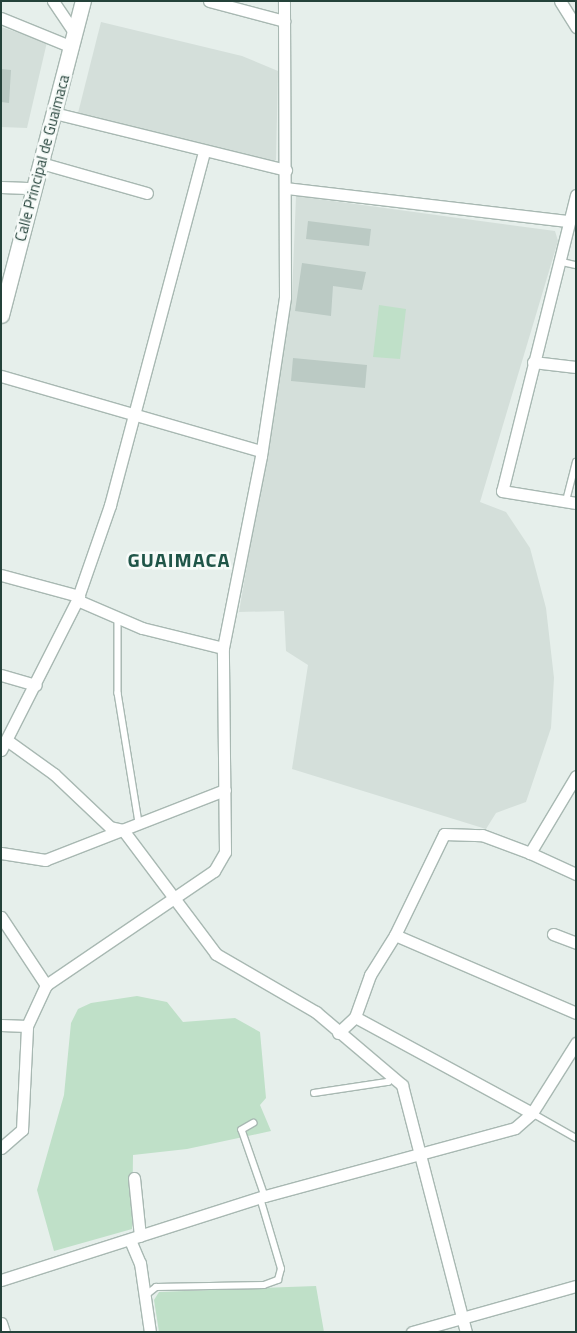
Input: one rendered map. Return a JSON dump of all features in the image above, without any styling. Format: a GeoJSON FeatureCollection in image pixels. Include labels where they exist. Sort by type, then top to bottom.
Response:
{"type":"FeatureCollection","features":[{"type":"Feature","properties":{"kind":"main road","name":"Calle Principal de Guaimaca"},"geometry":{"type":"LineString","coordinates":[[1,315],[7,271],[34,188],[83,1]]}},
{"type":"Feature","properties":{"kind":"street"},"geometry":{"type":"LineString","coordinates":[[53,1],[73,41]]}},
{"type":"Feature","properties":{"kind":"street"},"geometry":{"type":"LineString","coordinates":[[209,1],[284,21]]}},
{"type":"Feature","properties":{"kind":"street"},"geometry":{"type":"LineString","coordinates":[[1,1148],[22,1130],[27,1026],[46,985],[174,899],[222,862],[225,790],[223,648],[261,452],[285,297],[284,1]]}},
{"type":"Feature","properties":{"kind":"street"},"geometry":{"type":"LineString","coordinates":[[560,1],[576,27]]}},
{"type":"Feature","properties":{"kind":"street"},"geometry":{"type":"LineString","coordinates":[[1,18],[73,41]]}},
{"type":"Feature","properties":{"kind":"street"},"geometry":{"type":"LineString","coordinates":[[54,113],[286,170]]}},
{"type":"Feature","properties":{"kind":"street"},"geometry":{"type":"LineString","coordinates":[[204,151],[135,414],[78,598],[5,745],[54,774],[110,827],[121,830],[216,954],[316,1012],[338,1033],[393,1076],[405,1093],[422,1153],[466,1332]]}},
{"type":"Feature","properties":{"kind":"street"},"geometry":{"type":"LineString","coordinates":[[41,163],[147,193]]}},
{"type":"Feature","properties":{"kind":"street"},"geometry":{"type":"LineString","coordinates":[[1,187],[34,188]]}},
{"type":"Feature","properties":{"kind":"street"},"geometry":{"type":"LineString","coordinates":[[286,188],[572,221]]}},
{"type":"Feature","properties":{"kind":"street"},"geometry":{"type":"LineString","coordinates":[[571,502],[502,491],[558,261],[572,221],[576,195]]}},
{"type":"Feature","properties":{"kind":"street"},"geometry":{"type":"LineString","coordinates":[[533,362],[576,367]]}},
{"type":"Feature","properties":{"kind":"street"},"geometry":{"type":"LineString","coordinates":[[1,376],[261,452]]}},
{"type":"Feature","properties":{"kind":"street"},"geometry":{"type":"LineString","coordinates":[[1,575],[78,598],[118,619],[223,648]]}},
{"type":"Feature","properties":{"kind":"street"},"geometry":{"type":"LineString","coordinates":[[1,675],[36,685]]}},
{"type":"Feature","properties":{"kind":"street"},"geometry":{"type":"LineString","coordinates":[[530,853],[575,781]]}},
{"type":"Feature","properties":{"kind":"street"},"geometry":{"type":"LineString","coordinates":[[1,854],[45,860],[225,790]]}},
{"type":"Feature","properties":{"kind":"street"},"geometry":{"type":"LineString","coordinates":[[338,1033],[354,1017],[370,975],[395,935],[444,834],[482,834],[576,874]]}},
{"type":"Feature","properties":{"kind":"street"},"geometry":{"type":"LineString","coordinates":[[1,917],[46,985]]}},
{"type":"Feature","properties":{"kind":"street"},"geometry":{"type":"LineString","coordinates":[[552,934],[576,943]]}},
{"type":"Feature","properties":{"kind":"street"},"geometry":{"type":"LineString","coordinates":[[395,935],[576,1013]]}},
{"type":"Feature","properties":{"kind":"street"},"geometry":{"type":"LineString","coordinates":[[354,1017],[532,1113]]}},
{"type":"Feature","properties":{"kind":"street"},"geometry":{"type":"LineString","coordinates":[[1,1025],[27,1026]]}},
{"type":"Feature","properties":{"kind":"street"},"geometry":{"type":"LineString","coordinates":[[1,1280],[262,1197],[515,1128],[532,1113],[576,1043]]}},
{"type":"Feature","properties":{"kind":"street"},"geometry":{"type":"LineString","coordinates":[[134,1178],[135,1238],[150,1332]]}},
{"type":"Feature","properties":{"kind":"street"},"geometry":{"type":"LineString","coordinates":[[412,1332],[463,1320],[576,1286]]}},
{"type":"Feature","properties":{"kind":"street"},"geometry":{"type":"LineString","coordinates":[[1,1323],[4,1332]]}},
{"type":"Feature","properties":{"kind":"lane"},"geometry":{"type":"LineString","coordinates":[[558,261],[576,265]]}},
{"type":"Feature","properties":{"kind":"lane"},"geometry":{"type":"LineString","coordinates":[[571,502],[576,462]]}},
{"type":"Feature","properties":{"kind":"lane"},"geometry":{"type":"LineString","coordinates":[[118,619],[118,693],[140,823]]}},
{"type":"Feature","properties":{"kind":"lane"},"geometry":{"type":"LineString","coordinates":[[314,1092],[388,1082],[393,1076]]}},
{"type":"Feature","properties":{"kind":"lane"},"geometry":{"type":"LineString","coordinates":[[532,1113],[576,1138]]}},
{"type":"Feature","properties":{"kind":"lane"},"geometry":{"type":"LineString","coordinates":[[145,1296],[156,1287],[264,1285],[278,1280],[281,1269],[242,1130],[254,1123]]}},
{"type":"Feature","properties":{"kind":"shaded area"},"geometry":{"type":"Polygon","coordinates":[[[101,22],[242,56],[278,71],[276,160],[270,164],[77,117],[101,22]]]}},
{"type":"Feature","properties":{"kind":"shaded area"},"geometry":{"type":"Polygon","coordinates":[[[1,27],[47,42],[27,128],[1,127],[1,27]]]}},
{"type":"Feature","properties":{"kind":"shaded area"},"geometry":{"type":"Polygon","coordinates":[[[296,196],[555,231],[558,241],[480,502],[506,512],[530,548],[546,608],[554,678],[551,728],[526,802],[496,813],[486,829],[292,769],[308,665],[286,651],[284,611],[239,612],[292,296],[296,196]]]}},
{"type":"Feature","properties":{"kind":"green space"},"geometry":{"type":"Polygon","coordinates":[[[379,305],[406,309],[400,359],[373,357],[379,305]]]}},
{"type":"Feature","properties":{"kind":"green space"},"geometry":{"type":"Polygon","coordinates":[[[137,996],[167,1002],[183,1022],[235,1018],[260,1032],[266,1098],[260,1105],[271,1131],[187,1149],[133,1155],[132,1229],[54,1251],[37,1190],[64,1095],[71,1023],[78,1009],[91,1003],[137,996]]]}},
{"type":"Feature","properties":{"kind":"green space"},"geometry":{"type":"Polygon","coordinates":[[[316,1286],[324,1332],[159,1332],[154,1300],[159,1292],[316,1286]]]}},
{"type":"Feature","properties":{"kind":"building"},"geometry":{"type":"Polygon","coordinates":[[[1,69],[11,70],[9,103],[1,102],[1,69]]]}},
{"type":"Feature","properties":{"kind":"building"},"geometry":{"type":"Polygon","coordinates":[[[308,221],[371,229],[369,246],[306,239],[308,221]]]}},
{"type":"Feature","properties":{"kind":"building"},"geometry":{"type":"Polygon","coordinates":[[[302,263],[366,272],[362,290],[333,286],[331,316],[295,311],[302,263]]]}},
{"type":"Feature","properties":{"kind":"building"},"geometry":{"type":"Polygon","coordinates":[[[293,358],[367,365],[365,388],[291,381],[293,358]]]}},
{"type":"Feature","properties":{"kind":"district","name":"GUAIMACA"},"geometry":{"type":"Point","coordinates":[179,559]}}]}
